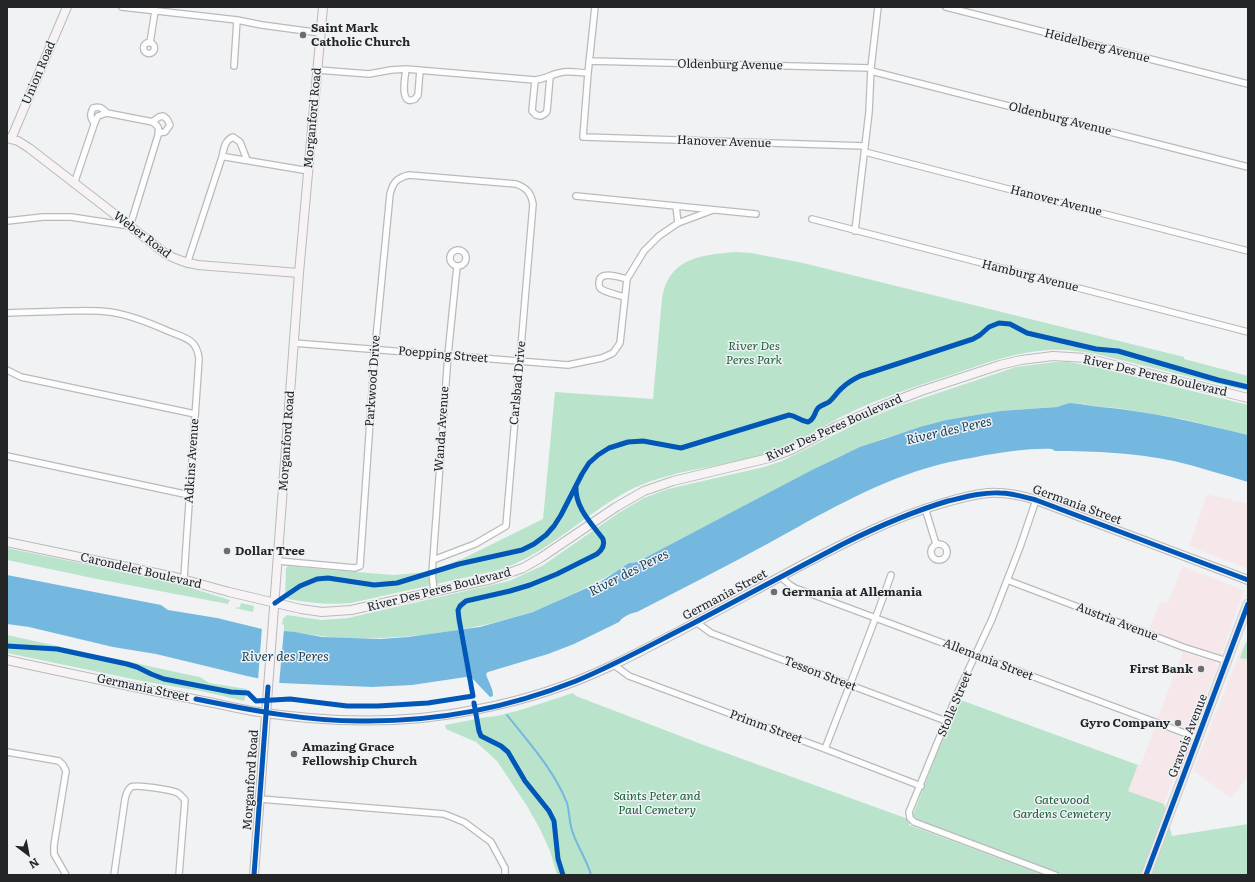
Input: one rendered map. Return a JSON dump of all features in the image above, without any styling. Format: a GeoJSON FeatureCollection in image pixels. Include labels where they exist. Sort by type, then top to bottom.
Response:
{"type":"FeatureCollection","features":[{"type":"Feature","properties":{"kind":"main road","name":"Union Road"},"geometry":{"type":"LineString","coordinates":[[9,138],[67,7]]}},
{"type":"Feature","properties":{"kind":"main road","name":"Morganford Road"},"geometry":{"type":"LineString","coordinates":[[254,875],[294,343],[323,7]]}},
{"type":"Feature","properties":{"kind":"main road","name":"Weber Road"},"geometry":{"type":"LineString","coordinates":[[9,138],[18,141],[29,148],[166,254],[180,261],[187,264],[300,273]]}},
{"type":"Feature","properties":{"kind":"main road","name":"River Des Peres Boulevard"},"geometry":{"type":"LineString","coordinates":[[275,603],[314,611],[345,611],[502,576],[528,566],[624,501],[648,489],[673,481],[769,458],[791,450],[850,420],[882,406],[1000,365],[1021,360],[1053,356],[1086,358],[1248,398]]}},
{"type":"Feature","properties":{"kind":"main road","name":"Germania Street"},"geometry":{"type":"LineString","coordinates":[[7,660],[267,713],[360,721],[394,720],[475,710],[528,697],[575,681],[614,665],[862,534],[925,508],[964,497],[988,493],[1011,494],[1036,500],[1248,580]]}},
{"type":"Feature","properties":{"kind":"main road","name":"Carondelet Boulevard"},"geometry":{"type":"LineString","coordinates":[[7,542],[184,579],[217,589],[275,603]]}},
{"type":"Feature","properties":{"kind":"main road","name":"Gravois Avenue"},"geometry":{"type":"LineString","coordinates":[[1146,875],[1248,604]]}},
{"type":"Feature","properties":{"kind":"street"},"geometry":{"type":"LineString","coordinates":[[122,7],[237,20],[321,33]]}},
{"type":"Feature","properties":{"kind":"street"},"geometry":{"type":"LineString","coordinates":[[318,70],[370,74],[406,69],[535,80],[565,72],[588,73],[595,7]]}},
{"type":"Feature","properties":{"kind":"street"},"geometry":{"type":"LineString","coordinates":[[855,231],[869,112],[871,70],[878,7]]}},
{"type":"Feature","properties":{"kind":"street","name":"Heidelberg Avenue"},"geometry":{"type":"LineString","coordinates":[[946,7],[1248,84]]}},
{"type":"Feature","properties":{"kind":"street"},"geometry":{"type":"LineString","coordinates":[[150,43],[155,11]]}},
{"type":"Feature","properties":{"kind":"street"},"geometry":{"type":"LineString","coordinates":[[234,66],[237,20]]}},
{"type":"Feature","properties":{"kind":"street","name":"Oldenburg Avenue"},"geometry":{"type":"LineString","coordinates":[[589,61],[871,70],[1248,167]]}},
{"type":"Feature","properties":{"kind":"street"},"geometry":{"type":"LineString","coordinates":[[406,69],[404,93],[409,100],[415,99],[418,95],[420,70]]}},
{"type":"Feature","properties":{"kind":"street","name":"Hanover Avenue"},"geometry":{"type":"LineString","coordinates":[[588,73],[583,137],[865,149],[1248,251]]}},
{"type":"Feature","properties":{"kind":"street"},"geometry":{"type":"LineString","coordinates":[[535,80],[532,110],[536,115],[541,116],[546,113],[547,110],[550,77]]}},
{"type":"Feature","properties":{"kind":"street"},"geometry":{"type":"LineString","coordinates":[[94,122],[91,118],[90,112],[93,108],[103,108],[107,113]]}},
{"type":"Feature","properties":{"kind":"street"},"geometry":{"type":"LineString","coordinates":[[7,221],[44,217],[71,217],[130,226],[158,133],[158,127],[152,122],[107,113],[98,116],[94,122],[74,184]]}},
{"type":"Feature","properties":{"kind":"street"},"geometry":{"type":"LineString","coordinates":[[152,122],[163,116],[167,119],[170,126],[165,132],[158,133]]}},
{"type":"Feature","properties":{"kind":"street"},"geometry":{"type":"LineString","coordinates":[[187,264],[226,142],[229,139],[233,137],[240,142],[247,160]]}},
{"type":"Feature","properties":{"kind":"street"},"geometry":{"type":"LineString","coordinates":[[222,157],[309,171]]}},
{"type":"Feature","properties":{"kind":"street","name":"Parkwood Drive"},"geometry":{"type":"LineString","coordinates":[[278,561],[358,567],[360,564],[375,349],[392,186],[400,177],[410,175],[516,184],[524,187],[531,195],[533,204]]}},
{"type":"Feature","properties":{"kind":"street"},"geometry":{"type":"LineString","coordinates":[[576,196],[756,214]]}},
{"type":"Feature","properties":{"kind":"street","name":"Carlsbad Drive"},"geometry":{"type":"LineString","coordinates":[[433,560],[475,544],[506,526],[533,204]]}},
{"type":"Feature","properties":{"kind":"street"},"geometry":{"type":"LineString","coordinates":[[676,206],[678,223]]}},
{"type":"Feature","properties":{"kind":"street"},"geometry":{"type":"LineString","coordinates":[[624,297],[604,291],[598,284],[599,279],[608,275],[627,279],[644,251],[659,236],[678,223],[713,210]]}},
{"type":"Feature","properties":{"kind":"street","name":"Hamburg Avenue"},"geometry":{"type":"LineString","coordinates":[[812,219],[1248,332]]}},
{"type":"Feature","properties":{"kind":"street","name":"Wanda Avenue"},"geometry":{"type":"LineString","coordinates":[[434,592],[432,572],[448,355],[457,266]]}},
{"type":"Feature","properties":{"kind":"street","name":"Poepping Street"},"geometry":{"type":"LineString","coordinates":[[294,343],[568,365],[602,358],[613,353],[620,343],[627,279]]}},
{"type":"Feature","properties":{"kind":"street","name":"Adkins Avenue"},"geometry":{"type":"LineString","coordinates":[[7,313],[111,312],[147,322],[195,344],[199,359],[184,579]]}},
{"type":"Feature","properties":{"kind":"street"},"geometry":{"type":"LineString","coordinates":[[7,370],[21,377],[195,414]]}},
{"type":"Feature","properties":{"kind":"street"},"geometry":{"type":"LineString","coordinates":[[7,456],[190,495]]}},
{"type":"Feature","properties":{"kind":"street","name":"Stolle Street"},"geometry":{"type":"LineString","coordinates":[[1036,500],[1007,580],[976,656],[958,692],[921,786],[909,812],[910,818],[914,822],[1055,875]]}},
{"type":"Feature","properties":{"kind":"street"},"geometry":{"type":"LineString","coordinates":[[925,508],[936,544]]}},
{"type":"Feature","properties":{"kind":"street"},"geometry":{"type":"LineString","coordinates":[[825,749],[892,575]]}},
{"type":"Feature","properties":{"kind":"street","name":"Allemania Street"},"geometry":{"type":"LineString","coordinates":[[781,577],[795,588],[1198,738]]}},
{"type":"Feature","properties":{"kind":"street","name":"Austria Avenue"},"geometry":{"type":"LineString","coordinates":[[1007,580],[1183,647],[1227,661]]}},
{"type":"Feature","properties":{"kind":"street","name":"Tesson Street"},"geometry":{"type":"LineString","coordinates":[[696,622],[711,633],[946,721]]}},
{"type":"Feature","properties":{"kind":"street","name":"Primm Street"},"geometry":{"type":"LineString","coordinates":[[614,665],[630,676],[921,786]]}},
{"type":"Feature","properties":{"kind":"street"},"geometry":{"type":"LineString","coordinates":[[7,752],[59,761],[66,771],[54,845],[54,854],[66,875]]}},
{"type":"Feature","properties":{"kind":"street"},"geometry":{"type":"LineString","coordinates":[[114,875],[125,799],[128,790],[135,786],[156,788],[178,794],[184,800],[185,809],[179,875]]}},
{"type":"Feature","properties":{"kind":"street"},"geometry":{"type":"LineString","coordinates":[[260,799],[444,814],[464,822],[490,842],[505,868],[505,875]]}},
{"type":"Feature","properties":{"kind":"shaded area"},"geometry":{"type":"Polygon","coordinates":[[[1207,494],[1248,504],[1248,569],[1189,546],[1207,494]]]}},
{"type":"Feature","properties":{"kind":"shaded area"},"geometry":{"type":"Polygon","coordinates":[[[1182,566],[1241,589],[1243,592],[1221,655],[1219,656],[1148,632],[1160,601],[1168,603],[1182,566]]]}},
{"type":"Feature","properties":{"kind":"shaded area"},"geometry":{"type":"Polygon","coordinates":[[[1243,644],[1248,646],[1248,776],[1231,798],[1193,771],[1243,644]]]}},
{"type":"Feature","properties":{"kind":"shaded area"},"geometry":{"type":"Polygon","coordinates":[[[1183,652],[1215,662],[1217,664],[1217,668],[1193,726],[1193,730],[1190,732],[1157,720],[1183,652]]]}},
{"type":"Feature","properties":{"kind":"shaded area"},"geometry":{"type":"Polygon","coordinates":[[[1155,727],[1187,738],[1188,740],[1164,804],[1128,791],[1138,765],[1141,764],[1155,727]]]}},
{"type":"Feature","properties":{"kind":"green space","name":"River Des Peres Park"},"geometry":{"type":"Polygon","coordinates":[[[736,252],[751,253],[803,263],[1184,357],[1184,359],[1248,376],[1248,391],[1096,354],[1072,350],[1036,351],[1024,353],[990,362],[887,397],[847,414],[797,441],[766,454],[731,463],[678,473],[644,484],[628,491],[596,511],[534,554],[499,570],[351,603],[312,603],[288,599],[285,596],[286,568],[288,566],[394,575],[428,572],[462,559],[543,519],[555,392],[653,399],[662,298],[666,284],[672,274],[680,266],[689,261],[699,257],[736,252]]]}},
{"type":"Feature","properties":{"kind":"green space"},"geometry":{"type":"Polygon","coordinates":[[[1055,362],[1068,362],[1092,366],[1248,405],[1248,435],[1182,419],[1118,408],[1098,407],[1077,403],[1069,403],[1057,407],[1000,411],[946,420],[885,438],[839,457],[637,562],[632,562],[589,586],[532,612],[509,619],[463,629],[417,636],[339,638],[284,631],[284,625],[282,624],[283,619],[287,615],[321,620],[348,618],[509,581],[542,566],[620,512],[644,498],[668,489],[764,467],[782,461],[860,422],[899,406],[1016,367],[1055,362]]]}},
{"type":"Feature","properties":{"kind":"green space"},"geometry":{"type":"Polygon","coordinates":[[[7,548],[172,582],[230,600],[228,604],[7,560],[7,548]]]}},
{"type":"Feature","properties":{"kind":"green space"},"geometry":{"type":"Polygon","coordinates":[[[241,603],[254,606],[253,612],[235,608],[240,607],[241,603]]]}},
{"type":"Feature","properties":{"kind":"green space"},"geometry":{"type":"Polygon","coordinates":[[[7,635],[200,677],[209,683],[247,689],[246,691],[231,690],[164,677],[133,664],[55,647],[7,644],[7,635]]]}},
{"type":"Feature","properties":{"kind":"green space"},"geometry":{"type":"Polygon","coordinates":[[[1246,642],[1248,643],[1248,658],[1240,658],[1246,642]]]}},
{"type":"Feature","properties":{"kind":"green space"},"geometry":{"type":"Polygon","coordinates":[[[7,648],[47,649],[64,652],[130,666],[152,677],[168,681],[235,694],[246,694],[244,701],[201,691],[147,682],[7,653],[7,648]]]}},
{"type":"Feature","properties":{"kind":"green space","name":"Saints Peter and Paul Cemetery"},"geometry":{"type":"Polygon","coordinates":[[[573,693],[576,696],[701,744],[911,820],[909,825],[1044,875],[557,875],[550,851],[540,829],[527,806],[497,761],[476,742],[446,729],[445,725],[498,716],[573,693]]]}},
{"type":"Feature","properties":{"kind":"green space","name":"Gatewood Gardens Cemetery"},"geometry":{"type":"Polygon","coordinates":[[[958,699],[1138,765],[1128,791],[1164,804],[1172,836],[1248,824],[1248,875],[1057,875],[911,820],[958,699]]]}},
{"type":"Feature","properties":{"kind":"water","name":"River des Peres"},"geometry":{"type":"Polygon","coordinates":[[[1069,403],[1156,414],[1248,435],[1248,482],[1159,458],[1115,453],[1055,451],[1052,449],[1027,450],[986,455],[934,466],[885,483],[846,501],[736,561],[637,612],[622,618],[619,622],[574,644],[548,654],[488,672],[486,674],[493,693],[493,696],[490,697],[472,678],[466,677],[412,685],[372,687],[280,683],[156,654],[113,647],[29,627],[7,624],[7,575],[161,605],[168,610],[217,618],[262,629],[295,632],[322,637],[380,639],[408,637],[480,627],[533,612],[600,582],[629,563],[637,562],[812,470],[860,447],[946,420],[1000,411],[1057,407],[1069,403]]]}},
{"type":"Feature","properties":{"kind":"pier"},"geometry":{"type":"Polygon","coordinates":[[[262,627],[284,629],[279,685],[258,680],[262,627]]]}},
{"type":"Feature","properties":{"kind":"pier"},"geometry":{"type":"Polygon","coordinates":[[[462,627],[472,681],[468,680],[458,628],[462,627]]]}},
{"type":"Feature","properties":{"kind":"waterway"},"geometry":{"type":"LineString","coordinates":[[507,715],[548,768],[562,791],[567,803],[572,830],[591,875]]}},
{"type":"Feature","properties":{"kind":"cycle path"},"geometry":{"type":"LineString","coordinates":[[275,603],[300,586],[317,579],[328,578],[374,585],[397,583],[459,564],[522,550],[534,544],[546,535],[554,526],[589,463],[609,448],[628,442],[643,441],[681,448],[789,415],[808,422],[813,418],[818,408],[829,402],[844,386],[858,377],[973,339],[989,327],[999,323],[1010,324],[1027,333],[1096,349],[1118,351],[1218,380],[1248,387]]}},
{"type":"Feature","properties":{"kind":"cycle path"},"geometry":{"type":"LineString","coordinates":[[7,646],[57,649],[127,664],[164,679],[231,692],[248,693],[256,701],[290,699],[347,706],[378,706],[428,703],[473,696],[458,610],[466,601],[510,591],[557,574],[597,554],[602,549],[604,541],[581,508],[576,494],[576,487]]}},
{"type":"Feature","properties":{"kind":"cycle path"},"geometry":{"type":"LineString","coordinates":[[196,699],[257,711],[339,721],[387,721],[442,716],[470,712],[524,699],[550,691],[605,668],[843,544],[881,526],[907,515],[948,501],[987,493],[1018,495],[1036,500],[1248,580]]}},
{"type":"Feature","properties":{"kind":"cycle path"},"geometry":{"type":"LineString","coordinates":[[1146,875],[1248,604]]}},
{"type":"Feature","properties":{"kind":"cycle path"},"geometry":{"type":"LineString","coordinates":[[254,875],[268,687]]}},
{"type":"Feature","properties":{"kind":"cycle path"},"geometry":{"type":"LineString","coordinates":[[474,703],[481,736],[501,746],[508,752],[525,781],[549,811],[554,821],[558,859],[563,875]]}},
{"type":"Feature","properties":{"kind":"place","name":"Saint Mark Catholic Church"},"geometry":{"type":"Point","coordinates":[303,35]}},
{"type":"Feature","properties":{"kind":"place","name":"Dollar Tree"},"geometry":{"type":"Point","coordinates":[227,551]}},
{"type":"Feature","properties":{"kind":"place","name":"Germania at Allemania"},"geometry":{"type":"Point","coordinates":[774,592]}},
{"type":"Feature","properties":{"kind":"place","name":"First Bank"},"geometry":{"type":"Point","coordinates":[1201,669]}},
{"type":"Feature","properties":{"kind":"place","name":"Gyro Company"},"geometry":{"type":"Point","coordinates":[1178,723]}},
{"type":"Feature","properties":{"kind":"place","name":"Amazing Grace Fellowship Church"},"geometry":{"type":"Point","coordinates":[294,754]}}]}
